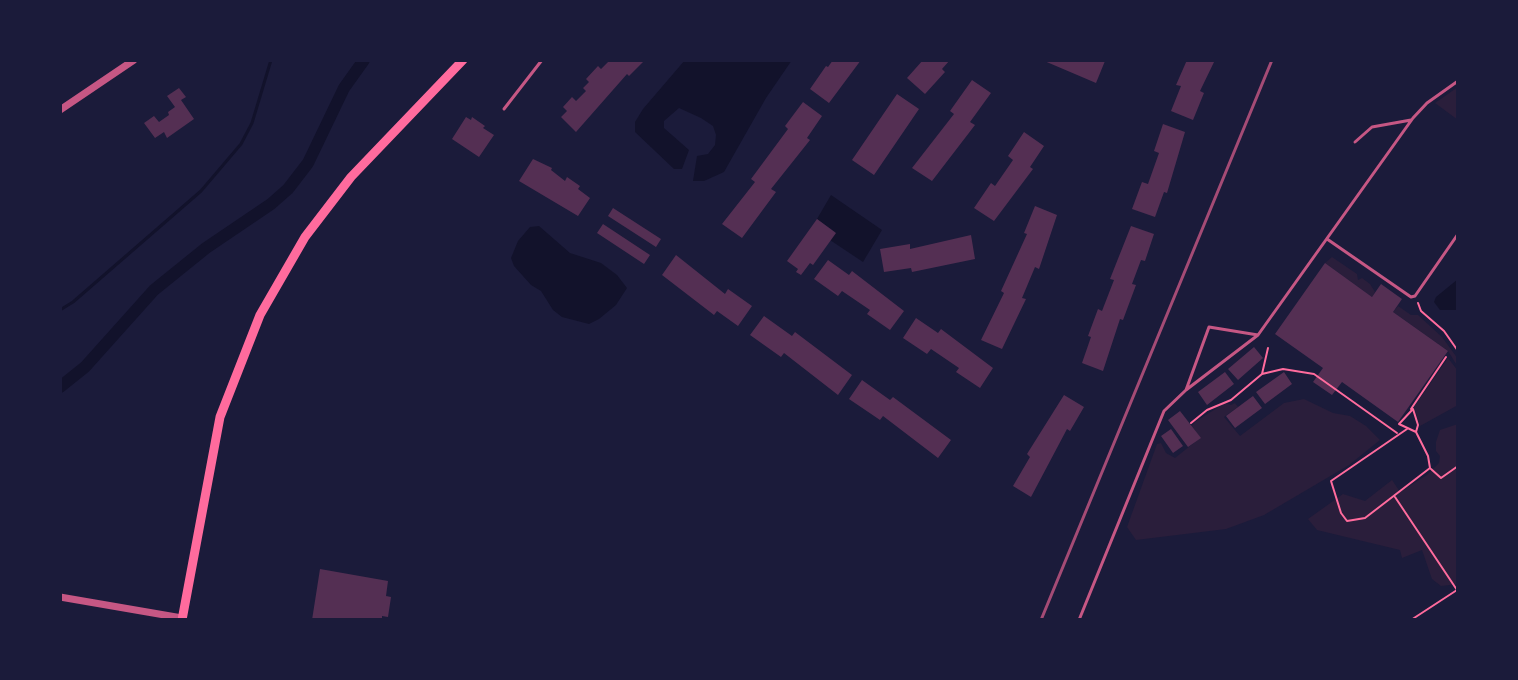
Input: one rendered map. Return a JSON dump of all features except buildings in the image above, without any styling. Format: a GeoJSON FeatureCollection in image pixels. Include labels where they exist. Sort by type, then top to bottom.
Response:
{"type":"FeatureCollection","features":[{"type":"Feature","properties":{"kind":"main road"},"geometry":{"type":"LineString","coordinates":[[182,619],[220,417],[260,315],[305,237],[351,177],[463,60]]}},
{"type":"Feature","properties":{"kind":"street"},"geometry":{"type":"LineString","coordinates":[[60,110],[134,60]]}},
{"type":"Feature","properties":{"kind":"street"},"geometry":{"type":"LineString","coordinates":[[60,597],[182,619]]}},
{"type":"Feature","properties":{"kind":"lane"},"geometry":{"type":"LineString","coordinates":[[504,109],[542,60]]}},
{"type":"Feature","properties":{"kind":"lane"},"geometry":{"type":"LineString","coordinates":[[1079,620],[1164,411],[1186,390],[1258,335],[1411,120],[1427,103],[1458,81]]}},
{"type":"Feature","properties":{"kind":"lane"},"geometry":{"type":"LineString","coordinates":[[1355,142],[1372,127],[1411,120]]}},
{"type":"Feature","properties":{"kind":"lane"},"geometry":{"type":"LineString","coordinates":[[1327,239],[1411,297],[1415,296],[1458,234]]}},
{"type":"Feature","properties":{"kind":"lane"},"geometry":{"type":"LineString","coordinates":[[1186,390],[1209,327],[1258,335]]}},
{"type":"Feature","properties":{"kind":"path"},"geometry":{"type":"LineString","coordinates":[[1418,302],[1421,311],[1444,331],[1458,351]]}},
{"type":"Feature","properties":{"kind":"path"},"geometry":{"type":"LineString","coordinates":[[1262,374],[1268,348]]}},
{"type":"Feature","properties":{"kind":"path"},"geometry":{"type":"LineString","coordinates":[[1416,432],[1399,424],[1446,357]]}},
{"type":"Feature","properties":{"kind":"path"},"geometry":{"type":"LineString","coordinates":[[1191,423],[1207,410],[1231,400],[1262,374],[1283,369],[1314,374],[1399,434]]}},
{"type":"Feature","properties":{"kind":"path"},"geometry":{"type":"LineString","coordinates":[[1410,410],[1413,409],[1418,425],[1416,432],[1428,456],[1430,468],[1441,478],[1458,466]]}},
{"type":"Feature","properties":{"kind":"path"},"geometry":{"type":"LineString","coordinates":[[1407,429],[1331,481],[1341,513],[1347,521],[1365,518],[1430,468]]}},
{"type":"Feature","properties":{"kind":"path"},"geometry":{"type":"LineString","coordinates":[[1394,496],[1457,590],[1411,620]]}},
{"type":"Feature","properties":{"kind":"shaded area"},"geometry":{"type":"Polygon","coordinates":[[[685,60],[792,60],[766,98],[724,172],[704,181],[693,181],[697,156],[708,154],[715,145],[713,126],[679,108],[664,121],[664,128],[689,150],[682,169],[674,169],[635,132],[635,122],[643,109],[685,60]]]}},
{"type":"Feature","properties":{"kind":"shaded area"},"geometry":{"type":"Polygon","coordinates":[[[1458,87],[1458,120],[1435,103],[1458,87]]]}},
{"type":"Feature","properties":{"kind":"shaded area"},"geometry":{"type":"Polygon","coordinates":[[[831,195],[882,230],[863,262],[830,240],[835,232],[817,219],[831,195]]]}},
{"type":"Feature","properties":{"kind":"shaded area"},"geometry":{"type":"Polygon","coordinates":[[[539,226],[570,253],[601,263],[617,275],[627,288],[616,305],[599,319],[589,324],[562,317],[553,310],[541,291],[514,266],[511,258],[518,241],[530,227],[539,226]]]}},
{"type":"Feature","properties":{"kind":"shaded area"},"geometry":{"type":"Polygon","coordinates":[[[1332,257],[1357,274],[1358,280],[1362,278],[1370,284],[1375,292],[1372,297],[1325,263],[1332,257]]]}},
{"type":"Feature","properties":{"kind":"shaded area"},"geometry":{"type":"Polygon","coordinates":[[[1458,279],[1458,310],[1440,310],[1434,302],[1436,297],[1458,279]]]}},
{"type":"Feature","properties":{"kind":"shaded area"},"geometry":{"type":"Polygon","coordinates":[[[1398,306],[1411,315],[1418,315],[1442,337],[1458,359],[1458,367],[1448,351],[1393,312],[1398,306]]]}},
{"type":"Feature","properties":{"kind":"shaded area"},"geometry":{"type":"Polygon","coordinates":[[[1448,358],[1458,371],[1458,405],[1420,426],[1414,407],[1448,358]]]}},
{"type":"Feature","properties":{"kind":"shaded area"},"geometry":{"type":"Polygon","coordinates":[[[1304,399],[1333,413],[1350,416],[1380,440],[1349,465],[1264,515],[1226,529],[1136,540],[1127,527],[1157,444],[1161,443],[1166,453],[1175,458],[1200,438],[1192,426],[1195,422],[1225,403],[1235,403],[1238,407],[1224,417],[1240,436],[1284,403],[1304,399]]]}},
{"type":"Feature","properties":{"kind":"shaded area"},"geometry":{"type":"Polygon","coordinates":[[[1458,424],[1458,584],[1441,586],[1432,579],[1422,550],[1402,558],[1400,550],[1317,530],[1308,519],[1343,494],[1365,501],[1392,480],[1400,492],[1427,475],[1439,463],[1436,442],[1440,430],[1458,424]]]}},
{"type":"Feature","properties":{"kind":"waterway"},"geometry":{"type":"LineString","coordinates":[[60,310],[201,191],[241,144],[252,123],[271,60]]}},
{"type":"Feature","properties":{"kind":"waterway"},"geometry":{"type":"LineString","coordinates":[[60,387],[85,367],[154,290],[288,189],[308,163],[344,88],[364,60]]}},
{"type":"Feature","properties":{"kind":"railway"},"geometry":{"type":"LineString","coordinates":[[1041,620],[1272,60]]}}]}
